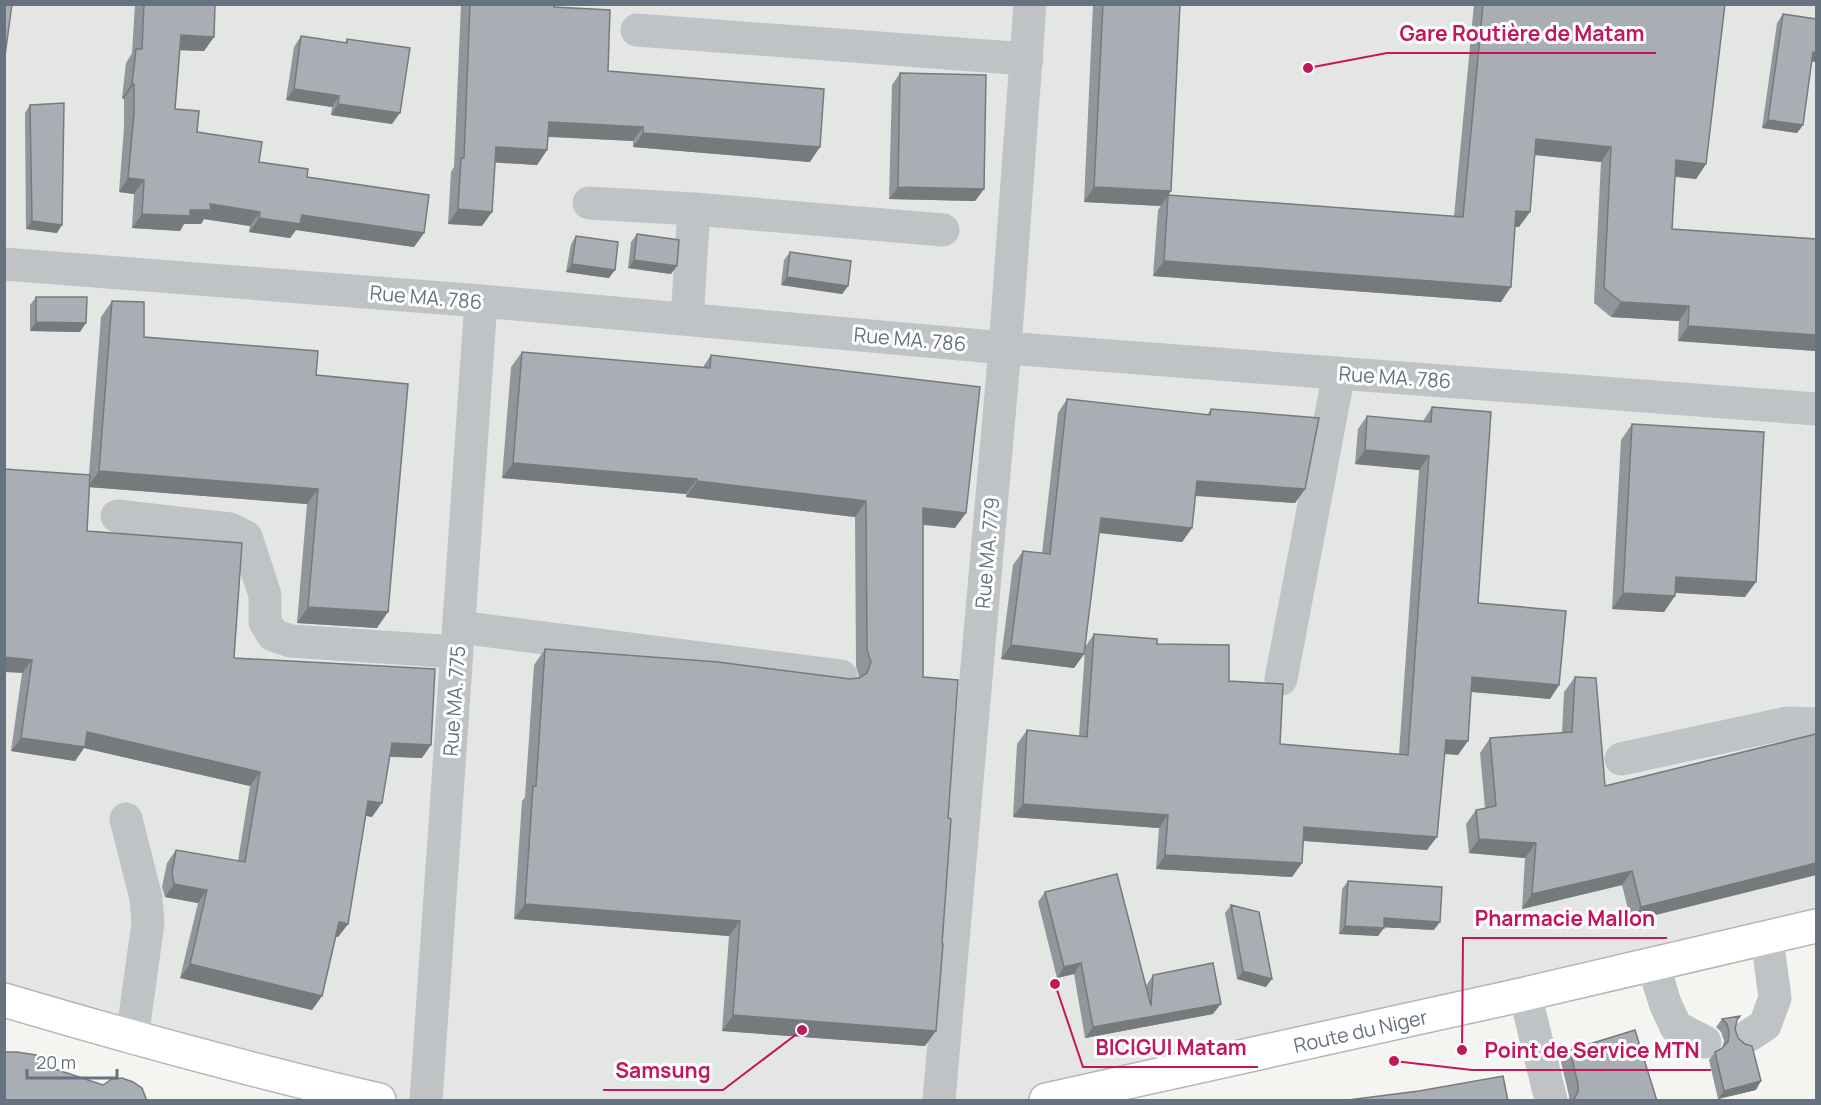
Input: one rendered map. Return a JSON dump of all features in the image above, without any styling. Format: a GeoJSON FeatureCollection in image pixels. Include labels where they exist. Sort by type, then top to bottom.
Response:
{"type":"FeatureCollection","features":[{"type":"Feature","properties":{"kind":"main road","name":"Route du Niger"},"geometry":{"type":"LineString","coordinates":[[1047,1101],[1816,926]]}},
{"type":"Feature","properties":{"kind":"main road"},"geometry":{"type":"LineString","coordinates":[[4,1000],[311,1093],[379,1101]]}},
{"type":"Feature","properties":{"kind":"street","name":"Rue MA. 779"},"geometry":{"type":"LineString","coordinates":[[939,1101],[1005,348],[1030,4]]}},
{"type":"Feature","properties":{"kind":"street"},"geometry":{"type":"LineString","coordinates":[[638,30],[1027,59]]}},
{"type":"Feature","properties":{"kind":"street"},"geometry":{"type":"LineString","coordinates":[[589,203],[694,209],[943,230]]}},
{"type":"Feature","properties":{"kind":"street"},"geometry":{"type":"LineString","coordinates":[[687,319],[694,209]]}},
{"type":"Feature","properties":{"kind":"street","name":"Rue MA. 786"},"geometry":{"type":"LineString","coordinates":[[4,264],[481,301],[1005,348],[1816,409]]}},
{"type":"Feature","properties":{"kind":"street","name":"Rue MA. 775"},"geometry":{"type":"LineString","coordinates":[[426,1101],[481,301]]}},
{"type":"Feature","properties":{"kind":"street"},"geometry":{"type":"LineString","coordinates":[[1281,679],[1339,373]]}},
{"type":"Feature","properties":{"kind":"street"},"geometry":{"type":"LineString","coordinates":[[117,516],[230,530],[246,537],[265,594],[265,622],[273,635],[291,641],[458,639],[841,676]]}},
{"type":"Feature","properties":{"kind":"street"},"geometry":{"type":"LineString","coordinates":[[1621,759],[1787,723],[1816,724]]}},
{"type":"Feature","properties":{"kind":"street"},"geometry":{"type":"LineString","coordinates":[[126,819],[146,898],[148,923],[132,1038]]}},
{"type":"Feature","properties":{"kind":"street"},"geometry":{"type":"LineString","coordinates":[[1748,1036],[1765,1025],[1775,998],[1767,938]]}},
{"type":"Feature","properties":{"kind":"street"},"geometry":{"type":"LineString","coordinates":[[1653,964],[1665,1003],[1676,1027],[1705,1042]]}},
{"type":"Feature","properties":{"kind":"street"},"geometry":{"type":"LineString","coordinates":[[1525,994],[1551,1101]]}},
{"type":"Feature","properties":{"kind":"shaded area"},"geometry":{"type":"Polygon","coordinates":[[[4,5],[1816,5],[1816,928],[1046,1100],[379,1100],[5,1000],[4,5]]]}},
{"type":"Feature","properties":{"kind":"building"},"geometry":{"type":"Polygon","coordinates":[[[4,4],[12,4],[4,63],[4,4]]]}},
{"type":"Feature","properties":{"kind":"building"},"geometry":{"type":"Polygon","coordinates":[[[144,4],[215,4],[214,37],[181,35],[175,109],[199,111],[197,132],[262,142],[259,162],[308,169],[307,177],[429,195],[424,233],[302,215],[300,224],[259,218],[260,212],[210,204],[211,210],[190,210],[190,216],[142,214],[144,180],[128,178],[134,114],[134,84],[132,84],[136,49],[142,49],[144,4]]]}},
{"type":"Feature","properties":{"kind":"building"},"geometry":{"type":"Polygon","coordinates":[[[470,4],[554,4],[554,7],[610,10],[608,71],[824,89],[820,147],[643,133],[643,127],[549,122],[547,150],[496,147],[492,212],[458,209],[461,158],[464,158],[470,4]]]}},
{"type":"Feature","properties":{"kind":"building"},"geometry":{"type":"Polygon","coordinates":[[[1103,4],[1180,4],[1171,191],[1094,187],[1103,4]]]}},
{"type":"Feature","properties":{"kind":"building"},"geometry":{"type":"Polygon","coordinates":[[[1483,4],[1725,4],[1706,164],[1676,160],[1672,229],[1816,239],[1816,335],[1688,326],[1689,306],[1621,302],[1604,288],[1611,147],[1536,139],[1530,212],[1516,211],[1511,287],[1164,261],[1168,195],[1463,217],[1483,4]]]}},
{"type":"Feature","properties":{"kind":"building"},"geometry":{"type":"Polygon","coordinates":[[[1783,14],[1816,19],[1816,53],[1813,52],[1803,125],[1768,120],[1783,14]]]}},
{"type":"Feature","properties":{"kind":"building"},"geometry":{"type":"Polygon","coordinates":[[[301,36],[347,43],[347,39],[410,48],[400,113],[338,104],[339,96],[294,89],[301,36]]]}},
{"type":"Feature","properties":{"kind":"building"},"geometry":{"type":"Polygon","coordinates":[[[900,73],[986,75],[984,189],[898,187],[900,73]]]}},
{"type":"Feature","properties":{"kind":"building"},"geometry":{"type":"Polygon","coordinates":[[[64,103],[62,225],[32,221],[30,105],[64,103]]]}},
{"type":"Feature","properties":{"kind":"building"},"geometry":{"type":"Polygon","coordinates":[[[637,234],[679,240],[677,266],[634,260],[637,234]]]}},
{"type":"Feature","properties":{"kind":"building"},"geometry":{"type":"Polygon","coordinates":[[[576,236],[618,242],[615,270],[572,264],[576,236]]]}},
{"type":"Feature","properties":{"kind":"building"},"geometry":{"type":"Polygon","coordinates":[[[790,252],[851,261],[848,286],[787,277],[790,252]]]}},
{"type":"Feature","properties":{"kind":"building"},"geometry":{"type":"Polygon","coordinates":[[[36,297],[87,297],[86,323],[36,322],[36,297]]]}},
{"type":"Feature","properties":{"kind":"building"},"geometry":{"type":"Polygon","coordinates":[[[112,301],[144,302],[144,337],[318,351],[316,375],[408,384],[388,612],[308,607],[318,489],[99,471],[112,301]]]}},
{"type":"Feature","properties":{"kind":"building"},"geometry":{"type":"Polygon","coordinates":[[[522,352],[710,368],[711,355],[980,387],[966,513],[923,508],[923,677],[958,680],[936,1031],[733,1015],[740,921],[525,904],[545,649],[718,662],[850,679],[859,678],[867,673],[871,662],[867,650],[866,501],[697,481],[697,479],[513,463],[522,352]]]}},
{"type":"Feature","properties":{"kind":"building"},"geometry":{"type":"Polygon","coordinates":[[[1067,399],[1210,415],[1211,409],[1319,418],[1305,489],[1197,481],[1192,528],[1101,518],[1084,654],[1011,645],[1023,551],[1050,554],[1067,399]]]}},
{"type":"Feature","properties":{"kind":"building"},"geometry":{"type":"Polygon","coordinates":[[[1432,407],[1491,412],[1478,603],[1566,611],[1559,685],[1472,677],[1468,741],[1446,740],[1437,837],[1304,827],[1302,863],[1165,855],[1168,815],[1023,804],[1027,730],[1087,737],[1094,634],[1157,639],[1157,644],[1229,645],[1229,681],[1283,684],[1280,744],[1408,755],[1429,456],[1365,450],[1367,416],[1431,422],[1432,407]]]}},
{"type":"Feature","properties":{"kind":"building"},"geometry":{"type":"Polygon","coordinates":[[[1632,424],[1764,432],[1756,582],[1676,577],[1675,596],[1623,593],[1632,424]]]}},
{"type":"Feature","properties":{"kind":"building"},"geometry":{"type":"Polygon","coordinates":[[[4,469],[90,475],[87,531],[242,543],[234,658],[435,669],[431,745],[392,743],[382,803],[368,801],[348,924],[339,922],[322,996],[190,964],[207,890],[174,884],[172,873],[176,850],[245,862],[260,772],[87,732],[85,747],[21,738],[32,660],[4,657],[4,469]]]}},
{"type":"Feature","properties":{"kind":"building"},"geometry":{"type":"Polygon","coordinates":[[[1575,677],[1596,678],[1605,786],[1816,734],[1816,863],[1641,907],[1632,871],[1532,894],[1536,843],[1479,839],[1476,810],[1496,806],[1490,738],[1572,732],[1575,677]]]}},
{"type":"Feature","properties":{"kind":"building"},"geometry":{"type":"Polygon","coordinates":[[[1117,874],[1151,1006],[1153,975],[1213,963],[1221,1004],[1093,1027],[1081,963],[1064,967],[1045,892],[1117,874]]]}},
{"type":"Feature","properties":{"kind":"building"},"geometry":{"type":"Polygon","coordinates":[[[1348,881],[1442,887],[1440,922],[1384,918],[1384,928],[1345,926],[1348,881]]]}},
{"type":"Feature","properties":{"kind":"building"},"geometry":{"type":"Polygon","coordinates":[[[1231,905],[1259,912],[1272,979],[1243,971],[1231,905]]]}},
{"type":"Feature","properties":{"kind":"building"},"geometry":{"type":"Polygon","coordinates":[[[1740,1016],[1735,1029],[1738,1038],[1752,1046],[1761,1081],[1724,1091],[1715,1052],[1728,1042],[1727,1024],[1722,1019],[1740,1016]]]}},
{"type":"Feature","properties":{"kind":"building"},"geometry":{"type":"Polygon","coordinates":[[[1635,1030],[1657,1101],[1574,1101],[1578,1092],[1578,1084],[1570,1050],[1635,1030]]]}},
{"type":"Feature","properties":{"kind":"building"},"geometry":{"type":"Polygon","coordinates":[[[4,1052],[36,1055],[46,1066],[103,1085],[112,1079],[122,1078],[142,1088],[147,1101],[4,1101],[4,1052]]]}},
{"type":"Feature","properties":{"kind":"building"},"geometry":{"type":"Polygon","coordinates":[[[1503,1076],[1508,1101],[1340,1101],[1419,1091],[1503,1076]]]}},
{"type":"Feature","properties":{"kind":"place","name":"Gare Routière de Matam"},"geometry":{"type":"Point","coordinates":[1308,68]}},
{"type":"Feature","properties":{"kind":"place","name":"BICIGUI Matam"},"geometry":{"type":"Point","coordinates":[1055,984]}},
{"type":"Feature","properties":{"kind":"place","name":"Samsung"},"geometry":{"type":"Point","coordinates":[802,1030]}},
{"type":"Feature","properties":{"kind":"place","name":"Pharmacie Mallon"},"geometry":{"type":"Point","coordinates":[1462,1050]}},
{"type":"Feature","properties":{"kind":"place","name":"Point de Service MTN"},"geometry":{"type":"Point","coordinates":[1394,1061]}}]}
